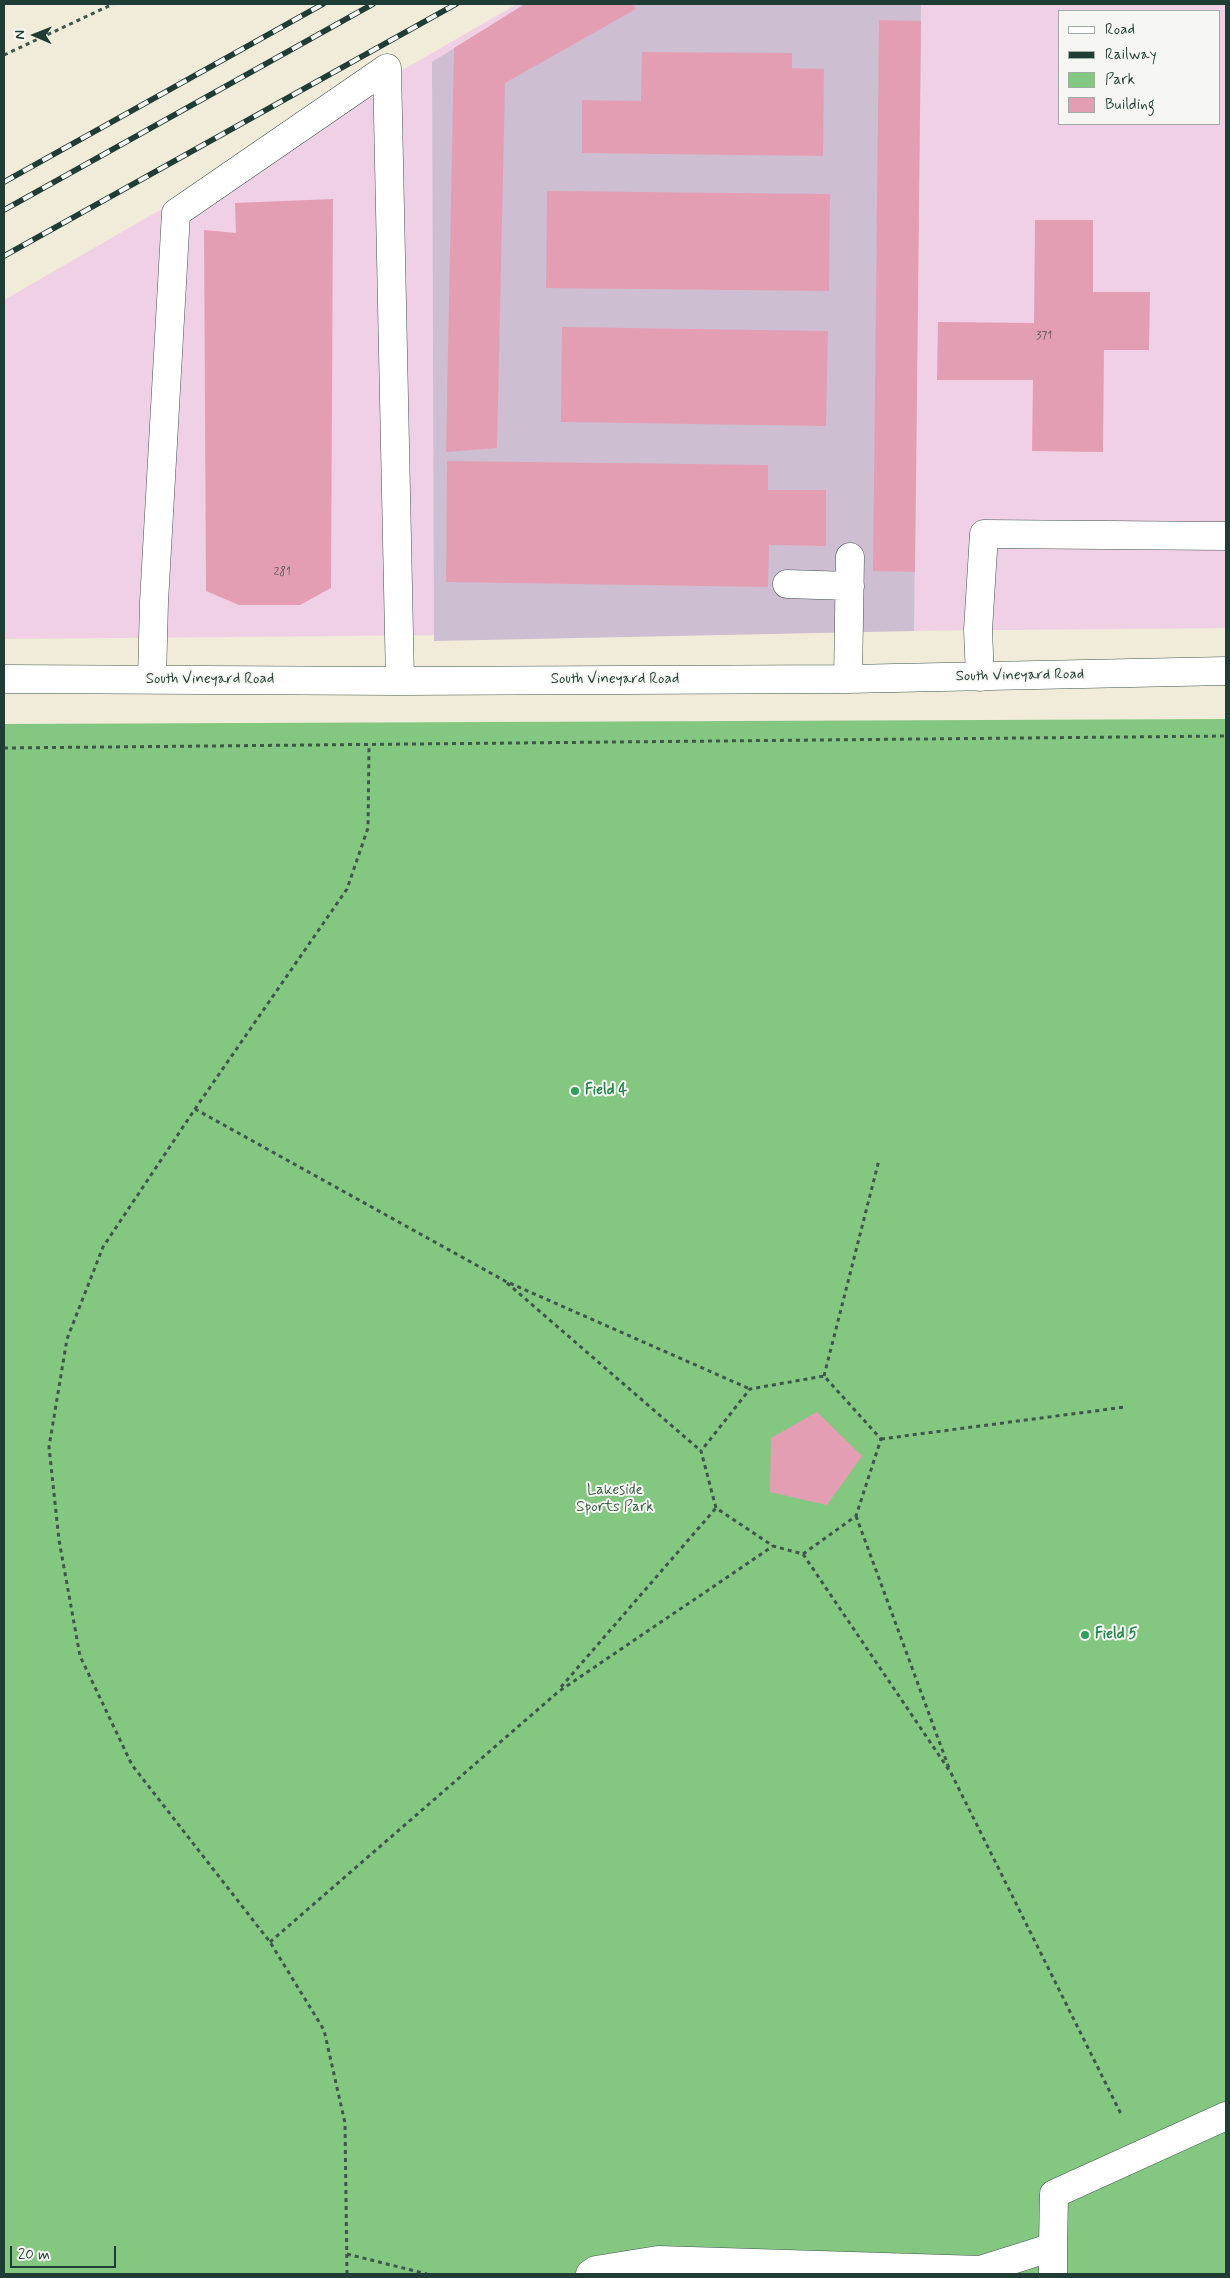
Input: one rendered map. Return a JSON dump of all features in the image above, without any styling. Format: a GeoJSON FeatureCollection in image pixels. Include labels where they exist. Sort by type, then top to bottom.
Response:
{"type":"FeatureCollection","features":[{"type":"Feature","properties":{"kind":"street"},"geometry":{"type":"LineString","coordinates":[[152,679],[176,213],[387,68],[400,681]]}},
{"type":"Feature","properties":{"kind":"street"},"geometry":{"type":"LineString","coordinates":[[980,677],[978,630],[984,534],[1226,536]]}},
{"type":"Feature","properties":{"kind":"street"},"geometry":{"type":"LineString","coordinates":[[848,679],[850,557]]}},
{"type":"Feature","properties":{"kind":"street"},"geometry":{"type":"LineString","coordinates":[[787,584],[850,586]]}},
{"type":"Feature","properties":{"kind":"street","name":"South Vineyard Road"},"geometry":{"type":"LineString","coordinates":[[4,679],[400,681],[848,679],[1226,671]]}},
{"type":"Feature","properties":{"kind":"street"},"geometry":{"type":"LineString","coordinates":[[1053,2274],[1054,2194],[1226,2116]]}},
{"type":"Feature","properties":{"kind":"street"},"geometry":{"type":"LineString","coordinates":[[590,2274],[596,2270],[657,2267],[980,2270],[1053,2248]]}},
{"type":"Feature","properties":{"kind":"path"},"geometry":{"type":"LineString","coordinates":[[4,56],[114,4]]}},
{"type":"Feature","properties":{"kind":"path"},"geometry":{"type":"LineString","coordinates":[[4,748],[369,746],[1226,736]]}},
{"type":"Feature","properties":{"kind":"path"},"geometry":{"type":"LineString","coordinates":[[347,2274],[345,2123],[324,2030],[270,1942],[132,1765],[80,1656],[59,1540],[49,1447],[67,1339],[103,1247],[195,1109],[347,889],[368,828],[369,746]]}},
{"type":"Feature","properties":{"kind":"path"},"geometry":{"type":"LineString","coordinates":[[195,1109],[504,1281],[750,1389],[824,1376]]}},
{"type":"Feature","properties":{"kind":"path"},"geometry":{"type":"LineString","coordinates":[[824,1376],[879,1160]]}},
{"type":"Feature","properties":{"kind":"path"},"geometry":{"type":"LineString","coordinates":[[504,1281],[701,1451],[716,1508],[773,1546],[803,1554],[951,1773]]}},
{"type":"Feature","properties":{"kind":"path"},"geometry":{"type":"LineString","coordinates":[[824,1376],[881,1439]]}},
{"type":"Feature","properties":{"kind":"path"},"geometry":{"type":"LineString","coordinates":[[701,1451],[750,1389]]}},
{"type":"Feature","properties":{"kind":"path"},"geometry":{"type":"LineString","coordinates":[[881,1439],[1126,1407]]}},
{"type":"Feature","properties":{"kind":"path"},"geometry":{"type":"LineString","coordinates":[[803,1554],[856,1516],[881,1439]]}},
{"type":"Feature","properties":{"kind":"path"},"geometry":{"type":"LineString","coordinates":[[558,1692],[716,1508]]}},
{"type":"Feature","properties":{"kind":"path"},"geometry":{"type":"LineString","coordinates":[[856,1516],[951,1773],[1121,2114]]}},
{"type":"Feature","properties":{"kind":"path"},"geometry":{"type":"LineString","coordinates":[[270,1942],[558,1692],[773,1546]]}},
{"type":"Feature","properties":{"kind":"path"},"geometry":{"type":"LineString","coordinates":[[347,2254],[427,2274]]}},
{"type":"Feature","properties":{"kind":"shaded area"},"geometry":{"type":"Polygon","coordinates":[[[517,4],[1226,4],[1226,628],[4,639],[4,300],[517,4]]]}},
{"type":"Feature","properties":{"kind":"shaded area"},"geometry":{"type":"Polygon","coordinates":[[[525,4],[921,4],[914,631],[434,641],[432,62],[525,4]]]}},
{"type":"Feature","properties":{"kind":"green space","name":"Lakeside Sports Park"},"geometry":{"type":"Polygon","coordinates":[[[1226,719],[1226,2274],[4,2274],[4,724],[1226,719]]]}},
{"type":"Feature","properties":{"kind":"building"},"geometry":{"type":"Polygon","coordinates":[[[525,4],[633,4],[636,9],[505,83],[497,448],[446,452],[454,48],[525,4]]]}},
{"type":"Feature","properties":{"kind":"building"},"geometry":{"type":"Polygon","coordinates":[[[879,20],[921,21],[915,572],[873,571],[879,20]]]}},
{"type":"Feature","properties":{"kind":"building"},"geometry":{"type":"Polygon","coordinates":[[[642,52],[792,53],[792,68],[824,69],[823,156],[582,153],[582,100],[641,101],[642,52]]]}},
{"type":"Feature","properties":{"kind":"building"},"geometry":{"type":"Polygon","coordinates":[[[547,191],[830,194],[829,291],[546,288],[547,191]]]}},
{"type":"Feature","properties":{"kind":"building"},"geometry":{"type":"Polygon","coordinates":[[[333,199],[331,588],[300,605],[239,605],[206,591],[204,230],[236,233],[235,203],[333,199]]]}},
{"type":"Feature","properties":{"kind":"building"},"geometry":{"type":"Polygon","coordinates":[[[1035,220],[1093,220],[1093,292],[1150,292],[1149,350],[1104,350],[1103,452],[1032,451],[1033,380],[937,380],[938,322],[1034,323],[1035,220]]]}},
{"type":"Feature","properties":{"kind":"building"},"geometry":{"type":"Polygon","coordinates":[[[562,327],[828,331],[826,426],[561,422],[562,327]]]}},
{"type":"Feature","properties":{"kind":"building"},"geometry":{"type":"Polygon","coordinates":[[[447,461],[768,465],[768,490],[826,490],[826,546],[769,545],[768,587],[446,582],[447,461]]]}},
{"type":"Feature","properties":{"kind":"building"},"geometry":{"type":"Polygon","coordinates":[[[817,1412],[862,1456],[827,1505],[770,1492],[771,1438],[817,1412]]]}},
{"type":"Feature","properties":{"kind":"railway"},"geometry":{"type":"LineString","coordinates":[[4,182],[323,4]]}},
{"type":"Feature","properties":{"kind":"railway"},"geometry":{"type":"LineString","coordinates":[[4,210],[373,4]]}},
{"type":"Feature","properties":{"kind":"railway"},"geometry":{"type":"LineString","coordinates":[[4,256],[456,4]]}},
{"type":"Feature","properties":{"kind":"place","name":"Field 4"},"geometry":{"type":"Point","coordinates":[575,1091]}},
{"type":"Feature","properties":{"kind":"place","name":"Field 5"},"geometry":{"type":"Point","coordinates":[1085,1635]}}]}
